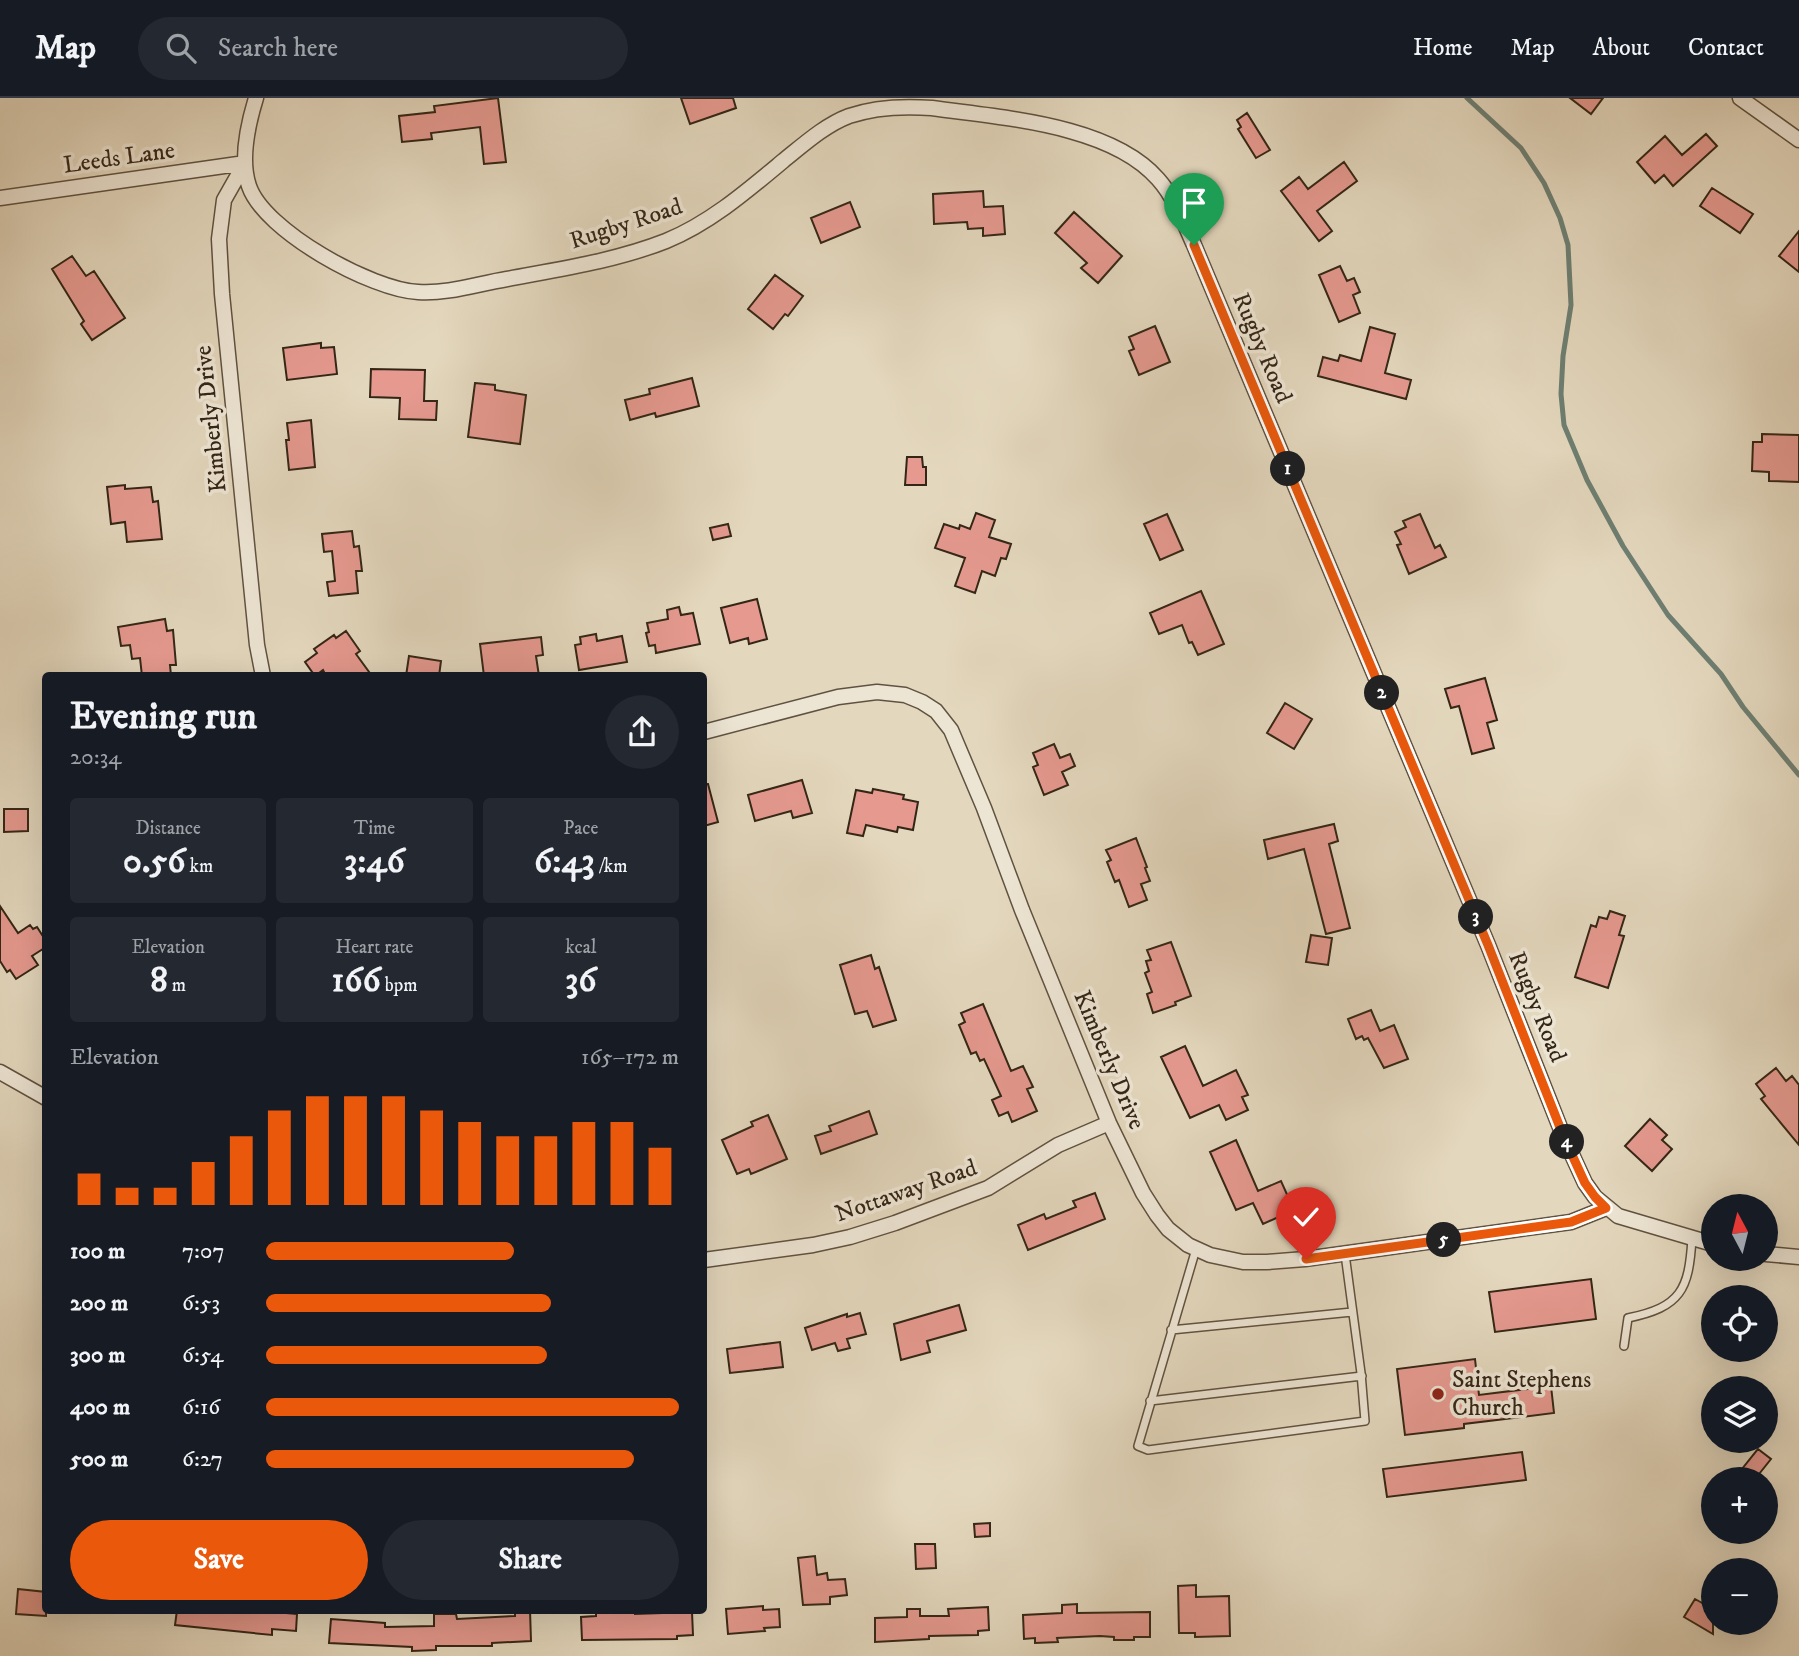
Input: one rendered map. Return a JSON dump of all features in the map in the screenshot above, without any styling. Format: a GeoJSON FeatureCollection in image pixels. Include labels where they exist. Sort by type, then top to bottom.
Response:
{"type":"FeatureCollection","features":[{"type":"Feature","properties":{"kind":"street","name":"Rugby Road"},"geometry":{"type":"LineString","coordinates":[[256,98],[246,143],[245,163],[249,186],[264,212],[283,229],[356,274],[396,289],[416,292],[463,288],[549,272],[664,241],[706,220],[833,124],[866,111],[932,108],[1069,129],[1109,146],[1153,173],[1177,209],[1194,245],[1485,937],[1563,1135],[1585,1183],[1606,1208],[1630,1221],[1701,1241]]}},
{"type":"Feature","properties":{"kind":"street"},"geometry":{"type":"LineString","coordinates":[[1740,98],[1799,140]]}},
{"type":"Feature","properties":{"kind":"street","name":"Leeds Lane"},"geometry":{"type":"LineString","coordinates":[[0,198],[245,163]]}},
{"type":"Feature","properties":{"kind":"street","name":"Kimberly Drive"},"geometry":{"type":"LineString","coordinates":[[245,163],[224,200],[219,239],[228,359],[257,645],[262,672]]}},
{"type":"Feature","properties":{"kind":"street","name":"Kimberly Drive"},"geometry":{"type":"LineString","coordinates":[[707,731],[838,697],[877,692],[905,695],[936,712],[951,730],[984,808],[1022,911],[1109,1124],[1143,1193],[1157,1215],[1168,1229],[1196,1249],[1243,1262],[1267,1262],[1345,1254],[1571,1222],[1606,1208]]}},
{"type":"Feature","properties":{"kind":"street"},"geometry":{"type":"LineString","coordinates":[[0,1072],[42,1096]]}},
{"type":"Feature","properties":{"kind":"street","name":"Nottaway Road"},"geometry":{"type":"LineString","coordinates":[[707,1260],[813,1245],[895,1223],[988,1188],[1059,1144],[1109,1124]]}},
{"type":"Feature","properties":{"kind":"street"},"geometry":{"type":"LineString","coordinates":[[1778,1255],[1799,1257]]}},
{"type":"Feature","properties":{"kind":"lane"},"geometry":{"type":"LineString","coordinates":[[1624,1346],[1628,1318],[1651,1313],[1675,1299],[1687,1280],[1692,1238]]}},
{"type":"Feature","properties":{"kind":"lane"},"geometry":{"type":"LineString","coordinates":[[1196,1249],[1138,1446],[1148,1450],[1365,1421],[1362,1376],[1345,1254]]}},
{"type":"Feature","properties":{"kind":"lane"},"geometry":{"type":"LineString","coordinates":[[1171,1329],[1352,1312]]}},
{"type":"Feature","properties":{"kind":"lane"},"geometry":{"type":"LineString","coordinates":[[1150,1401],[1362,1376]]}},
{"type":"Feature","properties":{"kind":"building"},"geometry":{"type":"Polygon","coordinates":[[[498,98],[506,162],[484,164],[480,127],[431,133],[432,139],[402,142],[399,116],[435,112],[434,106],[498,98]]]}},
{"type":"Feature","properties":{"kind":"building"},"geometry":{"type":"Polygon","coordinates":[[[681,98],[733,98],[736,108],[690,124],[681,98]]]}},
{"type":"Feature","properties":{"kind":"building"},"geometry":{"type":"Polygon","coordinates":[[[1570,98],[1603,98],[1591,114],[1570,98]]]}},
{"type":"Feature","properties":{"kind":"building"},"geometry":{"type":"Polygon","coordinates":[[[1247,113],[1270,150],[1256,158],[1238,129],[1241,127],[1237,120],[1247,113]]]}},
{"type":"Feature","properties":{"kind":"building"},"geometry":{"type":"Polygon","coordinates":[[[1706,134],[1717,146],[1673,186],[1664,175],[1655,183],[1637,162],[1665,136],[1682,155],[1706,134]]]}},
{"type":"Feature","properties":{"kind":"building"},"geometry":{"type":"Polygon","coordinates":[[[1344,162],[1357,181],[1317,211],[1332,231],[1319,241],[1281,191],[1299,177],[1308,189],[1344,162]]]}},
{"type":"Feature","properties":{"kind":"building"},"geometry":{"type":"Polygon","coordinates":[[[1712,188],[1753,214],[1740,233],[1700,206],[1712,188]]]}},
{"type":"Feature","properties":{"kind":"building"},"geometry":{"type":"Polygon","coordinates":[[[983,191],[984,207],[1003,206],[1005,234],[983,236],[983,228],[968,229],[967,222],[934,224],[933,194],[983,191]]]}},
{"type":"Feature","properties":{"kind":"building"},"geometry":{"type":"Polygon","coordinates":[[[850,202],[860,227],[821,243],[811,218],[850,202]]]}},
{"type":"Feature","properties":{"kind":"building"},"geometry":{"type":"Polygon","coordinates":[[[1074,212],[1122,256],[1098,283],[1081,268],[1087,263],[1055,233],[1074,212]]]}},
{"type":"Feature","properties":{"kind":"building"},"geometry":{"type":"Polygon","coordinates":[[[1799,231],[1799,272],[1779,256],[1799,231]]]}},
{"type":"Feature","properties":{"kind":"building"},"geometry":{"type":"Polygon","coordinates":[[[72,256],[86,276],[94,271],[125,318],[92,340],[81,324],[84,321],[52,269],[72,256]]]}},
{"type":"Feature","properties":{"kind":"building"},"geometry":{"type":"Polygon","coordinates":[[[1340,266],[1347,281],[1354,278],[1360,292],[1353,295],[1360,313],[1339,322],[1319,275],[1340,266]]]}},
{"type":"Feature","properties":{"kind":"building"},"geometry":{"type":"Polygon","coordinates":[[[775,275],[803,296],[788,316],[785,314],[773,329],[748,309],[775,275]]]}},
{"type":"Feature","properties":{"kind":"building"},"geometry":{"type":"Polygon","coordinates":[[[1155,326],[1170,362],[1139,375],[1129,351],[1134,349],[1129,337],[1155,326]]]}},
{"type":"Feature","properties":{"kind":"building"},"geometry":{"type":"Polygon","coordinates":[[[1370,327],[1395,334],[1385,373],[1411,380],[1406,399],[1318,376],[1323,357],[1338,361],[1340,355],[1361,361],[1370,327]]]}},
{"type":"Feature","properties":{"kind":"building"},"geometry":{"type":"Polygon","coordinates":[[[321,343],[321,348],[334,347],[337,374],[287,380],[283,348],[321,343]]]}},
{"type":"Feature","properties":{"kind":"building"},"geometry":{"type":"Polygon","coordinates":[[[371,369],[425,370],[424,401],[437,401],[436,420],[399,419],[400,398],[370,397],[371,369]]]}},
{"type":"Feature","properties":{"kind":"building"},"geometry":{"type":"Polygon","coordinates":[[[692,378],[699,406],[656,417],[655,413],[630,420],[625,400],[650,394],[649,389],[692,378]]]}},
{"type":"Feature","properties":{"kind":"building"},"geometry":{"type":"Polygon","coordinates":[[[475,383],[495,385],[495,390],[526,395],[520,444],[468,437],[475,383]]]}},
{"type":"Feature","properties":{"kind":"building"},"geometry":{"type":"Polygon","coordinates":[[[311,420],[315,467],[289,470],[287,423],[311,420]]]}},
{"type":"Feature","properties":{"kind":"building"},"geometry":{"type":"Polygon","coordinates":[[[1762,434],[1799,435],[1799,482],[1769,481],[1769,472],[1752,471],[1753,442],[1762,442],[1762,434]]]}},
{"type":"Feature","properties":{"kind":"building"},"geometry":{"type":"Polygon","coordinates":[[[907,457],[922,457],[923,467],[926,467],[926,485],[905,485],[907,457]]]}},
{"type":"Feature","properties":{"kind":"building"},"geometry":{"type":"Polygon","coordinates":[[[125,485],[125,489],[151,487],[153,502],[158,501],[162,539],[127,542],[125,522],[111,524],[107,487],[125,485]]]}},
{"type":"Feature","properties":{"kind":"building"},"geometry":{"type":"Polygon","coordinates":[[[976,513],[995,520],[989,537],[1011,544],[1006,559],[1001,558],[995,576],[982,571],[975,593],[955,586],[965,558],[935,548],[944,524],[970,529],[976,513]]]}},
{"type":"Feature","properties":{"kind":"building"},"geometry":{"type":"Polygon","coordinates":[[[1167,514],[1183,550],[1160,560],[1144,524],[1167,514]]]}},
{"type":"Feature","properties":{"kind":"building"},"geometry":{"type":"Polygon","coordinates":[[[1420,514],[1435,548],[1440,545],[1446,557],[1409,574],[1397,545],[1401,544],[1395,532],[1406,527],[1403,521],[1420,514]]]}},
{"type":"Feature","properties":{"kind":"building"},"geometry":{"type":"Polygon","coordinates":[[[728,524],[731,536],[713,540],[710,528],[728,524]]]}},
{"type":"Feature","properties":{"kind":"building"},"geometry":{"type":"Polygon","coordinates":[[[352,531],[354,547],[359,546],[362,571],[356,571],[358,593],[329,596],[327,582],[335,581],[332,551],[324,552],[322,534],[352,531]]]}},
{"type":"Feature","properties":{"kind":"building"},"geometry":{"type":"Polygon","coordinates":[[[1201,591],[1224,644],[1198,655],[1192,642],[1189,643],[1182,625],[1159,634],[1150,613],[1201,591]]]}},
{"type":"Feature","properties":{"kind":"building"},"geometry":{"type":"Polygon","coordinates":[[[757,599],[767,639],[749,644],[748,638],[730,643],[721,608],[757,599]]]}},
{"type":"Feature","properties":{"kind":"building"},"geometry":{"type":"Polygon","coordinates":[[[679,607],[681,615],[693,613],[700,644],[656,653],[655,645],[649,646],[647,623],[668,619],[667,610],[679,607]]]}},
{"type":"Feature","properties":{"kind":"building"},"geometry":{"type":"Polygon","coordinates":[[[165,619],[167,631],[173,630],[176,665],[170,665],[171,672],[142,672],[140,658],[132,659],[130,645],[121,646],[118,627],[165,619]]]}},
{"type":"Feature","properties":{"kind":"building"},"geometry":{"type":"Polygon","coordinates":[[[346,631],[360,651],[356,654],[369,672],[312,672],[305,662],[317,653],[314,649],[334,635],[336,638],[346,631]]]}},
{"type":"Feature","properties":{"kind":"building"},"geometry":{"type":"Polygon","coordinates":[[[596,634],[597,641],[622,636],[627,662],[579,670],[575,645],[581,644],[580,637],[596,634]]]}},
{"type":"Feature","properties":{"kind":"building"},"geometry":{"type":"Polygon","coordinates":[[[541,637],[543,655],[536,656],[538,672],[484,672],[480,644],[541,637]]]}},
{"type":"Feature","properties":{"kind":"building"},"geometry":{"type":"Polygon","coordinates":[[[409,656],[441,661],[440,672],[407,672],[409,656]]]}},
{"type":"Feature","properties":{"kind":"building"},"geometry":{"type":"Polygon","coordinates":[[[1485,678],[1497,720],[1487,723],[1494,748],[1472,754],[1459,706],[1451,708],[1445,689],[1485,678]]]}},
{"type":"Feature","properties":{"kind":"building"},"geometry":{"type":"Polygon","coordinates":[[[1285,703],[1312,719],[1294,749],[1267,733],[1285,703]]]}},
{"type":"Feature","properties":{"kind":"building"},"geometry":{"type":"Polygon","coordinates":[[[1054,744],[1060,758],[1070,754],[1075,766],[1062,772],[1068,785],[1044,795],[1033,767],[1038,765],[1033,753],[1054,744]]]}},
{"type":"Feature","properties":{"kind":"building"},"geometry":{"type":"Polygon","coordinates":[[[802,780],[812,813],[793,818],[791,811],[755,821],[748,795],[802,780]]]}},
{"type":"Feature","properties":{"kind":"building"},"geometry":{"type":"Polygon","coordinates":[[[707,784],[708,784],[718,822],[707,825],[707,784]]]}},
{"type":"Feature","properties":{"kind":"building"},"geometry":{"type":"Polygon","coordinates":[[[873,789],[904,795],[903,799],[918,802],[913,830],[898,827],[897,832],[866,825],[863,836],[847,833],[856,790],[872,793],[873,789]]]}},
{"type":"Feature","properties":{"kind":"building"},"geometry":{"type":"Polygon","coordinates":[[[4,809],[28,809],[28,831],[4,832],[4,809]]]}},
{"type":"Feature","properties":{"kind":"building"},"geometry":{"type":"Polygon","coordinates":[[[1334,824],[1338,841],[1329,844],[1350,928],[1326,934],[1304,849],[1268,859],[1264,840],[1334,824]]]}},
{"type":"Feature","properties":{"kind":"building"},"geometry":{"type":"Polygon","coordinates":[[[1136,838],[1150,881],[1141,884],[1147,900],[1129,907],[1119,880],[1115,882],[1107,862],[1111,860],[1106,850],[1136,838]]]}},
{"type":"Feature","properties":{"kind":"building"},"geometry":{"type":"Polygon","coordinates":[[[0,906],[18,933],[30,925],[33,929],[37,927],[42,935],[42,950],[32,956],[38,965],[16,979],[0,961],[0,906]]]}},
{"type":"Feature","properties":{"kind":"building"},"geometry":{"type":"Polygon","coordinates":[[[1610,911],[1625,916],[1619,935],[1624,936],[1608,988],[1575,977],[1591,925],[1596,927],[1599,917],[1607,919],[1610,911]]]}},
{"type":"Feature","properties":{"kind":"building"},"geometry":{"type":"Polygon","coordinates":[[[1311,935],[1332,938],[1328,965],[1306,962],[1311,935]]]}},
{"type":"Feature","properties":{"kind":"building"},"geometry":{"type":"Polygon","coordinates":[[[1171,942],[1191,996],[1153,1013],[1147,994],[1152,992],[1145,973],[1149,971],[1146,961],[1151,960],[1147,950],[1171,942]]]}},
{"type":"Feature","properties":{"kind":"building"},"geometry":{"type":"Polygon","coordinates":[[[871,955],[875,969],[879,967],[896,1020],[873,1027],[867,1011],[855,1014],[840,965],[871,955]]]}},
{"type":"Feature","properties":{"kind":"building"},"geometry":{"type":"Polygon","coordinates":[[[983,1004],[1011,1071],[1023,1066],[1033,1087],[1027,1089],[1037,1111],[1012,1122],[1008,1112],[999,1116],[992,1100],[1001,1096],[984,1059],[980,1061],[976,1052],[971,1054],[959,1025],[965,1022],[961,1013],[983,1004]]]}},
{"type":"Feature","properties":{"kind":"building"},"geometry":{"type":"Polygon","coordinates":[[[1371,1010],[1380,1031],[1394,1025],[1408,1059],[1384,1068],[1368,1038],[1364,1040],[1362,1036],[1356,1039],[1348,1019],[1371,1010]]]}},
{"type":"Feature","properties":{"kind":"building"},"geometry":{"type":"Polygon","coordinates":[[[1185,1046],[1203,1086],[1236,1070],[1248,1095],[1242,1097],[1248,1110],[1226,1120],[1219,1105],[1190,1118],[1161,1057],[1185,1046]]]}},
{"type":"Feature","properties":{"kind":"building"},"geometry":{"type":"Polygon","coordinates":[[[1776,1068],[1786,1081],[1792,1076],[1799,1085],[1799,1145],[1761,1099],[1765,1096],[1756,1084],[1776,1068]]]}},
{"type":"Feature","properties":{"kind":"building"},"geometry":{"type":"Polygon","coordinates":[[[869,1111],[877,1134],[821,1154],[815,1136],[831,1131],[829,1126],[869,1111]]]}},
{"type":"Feature","properties":{"kind":"building"},"geometry":{"type":"Polygon","coordinates":[[[768,1115],[787,1159],[751,1174],[749,1169],[737,1174],[722,1140],[753,1126],[751,1122],[768,1115]]]}},
{"type":"Feature","properties":{"kind":"building"},"geometry":{"type":"Polygon","coordinates":[[[1650,1119],[1667,1135],[1662,1140],[1672,1149],[1652,1171],[1625,1146],[1650,1119]]]}},
{"type":"Feature","properties":{"kind":"building"},"geometry":{"type":"Polygon","coordinates":[[[1236,1140],[1258,1191],[1281,1181],[1294,1210],[1263,1224],[1253,1203],[1236,1210],[1210,1152],[1236,1140]]]}},
{"type":"Feature","properties":{"kind":"building"},"geometry":{"type":"Polygon","coordinates":[[[1095,1193],[1105,1219],[1028,1250],[1018,1225],[1044,1214],[1046,1219],[1076,1207],[1073,1201],[1095,1193]]]}},
{"type":"Feature","properties":{"kind":"building"},"geometry":{"type":"Polygon","coordinates":[[[1591,1279],[1596,1319],[1495,1332],[1489,1292],[1591,1279]]]}},
{"type":"Feature","properties":{"kind":"building"},"geometry":{"type":"Polygon","coordinates":[[[959,1305],[966,1330],[927,1341],[930,1352],[901,1360],[894,1324],[959,1305]]]}},
{"type":"Feature","properties":{"kind":"building"},"geometry":{"type":"Polygon","coordinates":[[[860,1313],[866,1334],[847,1339],[850,1348],[838,1351],[835,1343],[812,1350],[805,1328],[847,1314],[847,1317],[860,1313]]]}},
{"type":"Feature","properties":{"kind":"building"},"geometry":{"type":"Polygon","coordinates":[[[780,1342],[783,1367],[730,1373],[727,1349],[780,1342]]]}},
{"type":"Feature","properties":{"kind":"building"},"geometry":{"type":"Polygon","coordinates":[[[1475,1359],[1479,1395],[1551,1386],[1554,1413],[1464,1424],[1464,1428],[1405,1435],[1397,1369],[1475,1359]]]}},
{"type":"Feature","properties":{"kind":"building"},"geometry":{"type":"Polygon","coordinates":[[[1522,1452],[1526,1480],[1387,1497],[1383,1469],[1522,1452]]]}},
{"type":"Feature","properties":{"kind":"building"},"geometry":{"type":"Polygon","coordinates":[[[1755,1453],[1763,1453],[1771,1459],[1765,1467],[1744,1467],[1755,1453]]]}},
{"type":"Feature","properties":{"kind":"building"},"geometry":{"type":"Polygon","coordinates":[[[990,1523],[990,1536],[975,1537],[974,1524],[990,1523]]]}},
{"type":"Feature","properties":{"kind":"building"},"geometry":{"type":"Polygon","coordinates":[[[915,1544],[935,1544],[936,1568],[916,1569],[915,1544]]]}},
{"type":"Feature","properties":{"kind":"building"},"geometry":{"type":"Polygon","coordinates":[[[815,1556],[817,1575],[827,1573],[828,1580],[845,1579],[847,1595],[830,1597],[830,1604],[803,1605],[798,1558],[815,1556]]]}},
{"type":"Feature","properties":{"kind":"building"},"geometry":{"type":"Polygon","coordinates":[[[1196,1585],[1196,1597],[1229,1596],[1230,1636],[1195,1637],[1195,1633],[1179,1633],[1178,1586],[1196,1585]]]}},
{"type":"Feature","properties":{"kind":"building"},"geometry":{"type":"Polygon","coordinates":[[[18,1589],[42,1592],[42,1614],[46,1616],[16,1614],[18,1589]]]}},
{"type":"Feature","properties":{"kind":"building"},"geometry":{"type":"Polygon","coordinates":[[[1695,1599],[1701,1602],[1701,1627],[1684,1617],[1695,1599]]]}},
{"type":"Feature","properties":{"kind":"building"},"geometry":{"type":"Polygon","coordinates":[[[1077,1604],[1077,1613],[1150,1612],[1150,1637],[1134,1637],[1134,1640],[1114,1640],[1114,1637],[1100,1636],[1057,1638],[1058,1642],[1035,1643],[1035,1638],[1024,1639],[1023,1615],[1062,1613],[1062,1605],[1077,1604]]]}},
{"type":"Feature","properties":{"kind":"building"},"geometry":{"type":"Polygon","coordinates":[[[763,1606],[763,1610],[779,1609],[780,1627],[728,1634],[726,1609],[763,1606]]]}},
{"type":"Feature","properties":{"kind":"building"},"geometry":{"type":"Polygon","coordinates":[[[988,1607],[989,1630],[978,1631],[978,1635],[929,1636],[929,1639],[875,1642],[875,1618],[907,1617],[907,1609],[920,1609],[920,1616],[949,1616],[948,1609],[988,1607]]]}},
{"type":"Feature","properties":{"kind":"building"},"geometry":{"type":"Polygon","coordinates":[[[176,1614],[297,1614],[296,1631],[272,1629],[272,1635],[175,1625],[176,1614]]]}},
{"type":"Feature","properties":{"kind":"building"},"geometry":{"type":"Polygon","coordinates":[[[434,1614],[456,1614],[457,1619],[530,1614],[531,1641],[492,1643],[492,1646],[436,1646],[436,1650],[412,1651],[412,1647],[329,1643],[331,1619],[385,1623],[385,1627],[434,1626],[434,1614]]]}},
{"type":"Feature","properties":{"kind":"building"},"geometry":{"type":"Polygon","coordinates":[[[692,1614],[693,1635],[677,1636],[677,1639],[582,1640],[581,1617],[692,1614]]]}},
{"type":"Feature","properties":{"kind":"waterway"},"geometry":{"type":"LineString","coordinates":[[1467,98],[1521,148],[1544,183],[1560,218],[1568,245],[1571,305],[1563,356],[1561,394],[1564,425],[1587,480],[1623,546],[1668,615],[1721,674],[1743,707],[1799,775]]}},
{"type":"Feature","properties":{"kind":"place","name":"Saint Stephens Church"},"geometry":{"type":"Point","coordinates":[1438,1394]}},
{"type":"Feature","properties":{"kind":"route"},"geometry":{"type":"LineString","coordinates":[[1194,245],[1488,945],[1563,1135],[1585,1183],[1606,1208],[1571,1222],[1306,1259]]}}]}
